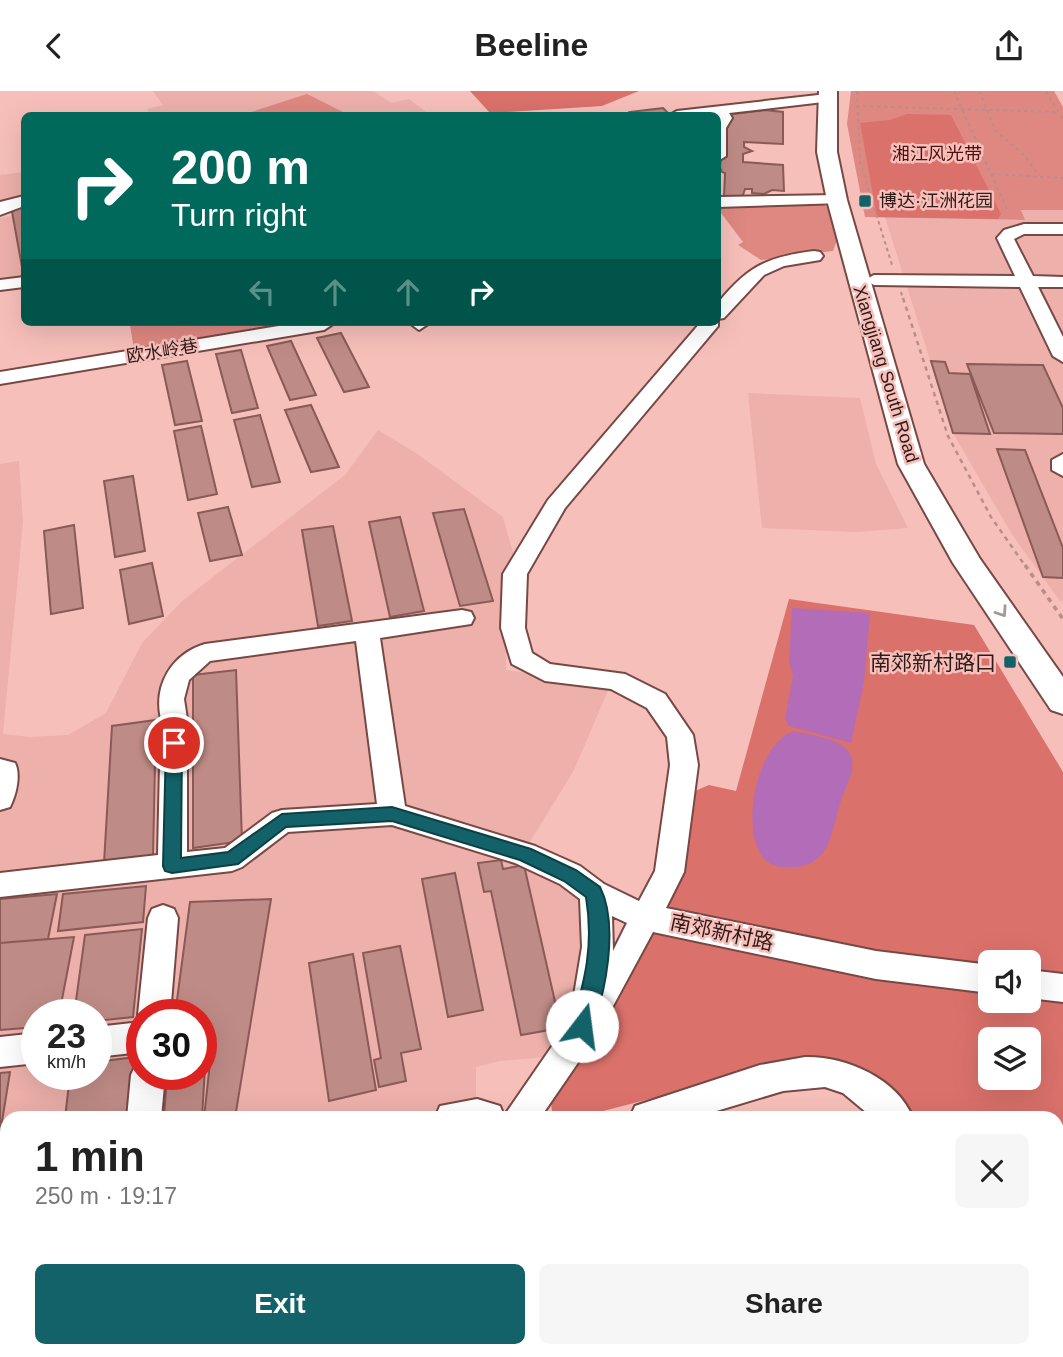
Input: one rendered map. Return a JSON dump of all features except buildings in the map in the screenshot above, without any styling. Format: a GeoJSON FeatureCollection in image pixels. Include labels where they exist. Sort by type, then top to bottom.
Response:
{"type":"FeatureCollection","features":[{"type":"Feature","properties":{"kind":"main road","name":"Xiangjiang South Road"},"geometry":{"type":"LineString","coordinates":[[839,96],[827,152],[836,200],[911,464],[968,563],[1063,702]]}},
{"type":"Feature","properties":{"kind":"main road","name":"Xiangjiang South Road"},"geometry":{"type":"LineString","coordinates":[[839,96],[843,155],[886,280],[914,421],[929,461],[987,560],[1063,668]]}},
{"type":"Feature","properties":{"kind":"street"},"geometry":{"type":"LineString","coordinates":[[708,112],[839,96]]}},
{"type":"Feature","properties":{"kind":"street"},"geometry":{"type":"LineString","coordinates":[[721,202],[836,200]]}},
{"type":"Feature","properties":{"kind":"street"},"geometry":{"type":"LineString","coordinates":[[1063,229],[1021,229],[1004,238],[1028,281],[1063,356]]}},
{"type":"Feature","properties":{"kind":"street"},"geometry":{"type":"LineString","coordinates":[[721,310],[754,271],[779,260],[814,256]]}},
{"type":"Feature","properties":{"kind":"street"},"geometry":{"type":"LineString","coordinates":[[886,280],[1063,282]]}},
{"type":"Feature","properties":{"kind":"street"},"geometry":{"type":"LineString","coordinates":[[0,285],[21,282]]}},
{"type":"Feature","properties":{"kind":"street","name":"欧水岭巷"},"geometry":{"type":"LineString","coordinates":[[0,378],[312,326]]}},
{"type":"Feature","properties":{"kind":"street"},"geometry":{"type":"LineString","coordinates":[[0,885],[232,859],[282,821],[392,814],[525,854],[570,875],[594,893],[645,918],[669,872],[684,765],[680,735],[656,701],[616,680],[545,672],[521,658],[513,628],[515,574],[556,505],[708,326]]}},
{"type":"Feature","properties":{"kind":"street"},"geometry":{"type":"LineString","coordinates":[[1063,460],[1063,470]]}},
{"type":"Feature","properties":{"kind":"street"},"geometry":{"type":"LineString","coordinates":[[172,866],[174,719],[169,705],[180,670],[190,658],[205,653],[462,618]]}},
{"type":"Feature","properties":{"kind":"street"},"geometry":{"type":"LineString","coordinates":[[367,631],[392,814]]}},
{"type":"Feature","properties":{"kind":"street"},"geometry":{"type":"LineString","coordinates":[[0,769],[5,770],[0,800]]}},
{"type":"Feature","properties":{"kind":"street"},"geometry":{"type":"LineString","coordinates":[[582,1026],[597,973],[600,930],[594,893]]}},
{"type":"Feature","properties":{"kind":"street"},"geometry":{"type":"LineString","coordinates":[[155,999],[163,918]]}},
{"type":"Feature","properties":{"kind":"street","name":"南郊新村路"},"geometry":{"type":"LineString","coordinates":[[525,1111],[629,952],[645,918],[664,919],[876,965],[978,978]]}},
{"type":"Feature","properties":{"kind":"street"},"geometry":{"type":"LineString","coordinates":[[1041,985],[1063,988]]}},
{"type":"Feature","properties":{"kind":"street"},"geometry":{"type":"LineString","coordinates":[[0,1052],[21,1050]]}},
{"type":"Feature","properties":{"kind":"street"},"geometry":{"type":"LineString","coordinates":[[669,1111],[782,1075],[827,1072],[867,1090],[889,1111]]}},
{"type":"Feature","properties":{"kind":"street"},"geometry":{"type":"LineString","coordinates":[[145,1111],[147,1090]]}},
{"type":"Feature","properties":{"kind":"path"},"geometry":{"type":"LineString","coordinates":[[839,96],[857,91]]}},
{"type":"Feature","properties":{"kind":"path"},"geometry":{"type":"LineString","coordinates":[[954,91],[960,110],[1007,209]]}},
{"type":"Feature","properties":{"kind":"path"},"geometry":{"type":"LineString","coordinates":[[979,91],[996,131],[1026,156],[1040,177]]}},
{"type":"Feature","properties":{"kind":"path"},"geometry":{"type":"LineString","coordinates":[[1046,91],[1063,121]]}},
{"type":"Feature","properties":{"kind":"path"},"geometry":{"type":"LineString","coordinates":[[839,96],[960,110],[1058,113]]}},
{"type":"Feature","properties":{"kind":"path"},"geometry":{"type":"LineString","coordinates":[[839,96],[874,218],[881,229],[886,280],[948,436],[991,517],[1063,619]]}},
{"type":"Feature","properties":{"kind":"path"},"geometry":{"type":"LineString","coordinates":[[991,174],[1063,178]]}},
{"type":"Feature","properties":{"kind":"shaded area"},"geometry":{"type":"Polygon","coordinates":[[[153,91],[373,91],[392,103],[409,99],[426,112],[149,112],[147,109],[163,105],[153,91]]]}},
{"type":"Feature","properties":{"kind":"shaded area"},"geometry":{"type":"Polygon","coordinates":[[[21,172],[21,194],[0,205],[0,175],[21,172]]]}},
{"type":"Feature","properties":{"kind":"shaded area"},"geometry":{"type":"Polygon","coordinates":[[[1020,210],[1063,210],[1063,601],[1060,601],[1011,533],[953,433],[885,217],[1025,220],[1020,210]]]}},
{"type":"Feature","properties":{"kind":"shaded area"},"geometry":{"type":"Polygon","coordinates":[[[12,216],[21,264],[21,280],[0,284],[0,218],[12,216]]]}},
{"type":"Feature","properties":{"kind":"shaded area"},"geometry":{"type":"Polygon","coordinates":[[[748,393],[860,398],[876,464],[908,528],[857,532],[762,528],[748,393]]]}},
{"type":"Feature","properties":{"kind":"shaded area"},"geometry":{"type":"Polygon","coordinates":[[[378,430],[416,453],[503,517],[516,563],[506,576],[506,670],[610,686],[574,770],[520,858],[577,889],[589,912],[581,1004],[547,1057],[500,1061],[476,1067],[476,1111],[0,1111],[0,464],[19,461],[23,522],[3,734],[29,737],[68,735],[106,713],[142,643],[182,601],[345,475],[378,430]]]}},
{"type":"Feature","properties":{"kind":"shaded area"},"geometry":{"type":"Polygon","coordinates":[[[792,608],[870,613],[864,682],[851,743],[789,726],[785,719],[793,676],[789,662],[792,608]]]}},
{"type":"Feature","properties":{"kind":"shaded area"},"geometry":{"type":"Polygon","coordinates":[[[794,731],[826,738],[841,745],[851,756],[852,766],[831,836],[820,856],[811,863],[798,867],[781,867],[766,860],[757,845],[753,825],[753,802],[758,778],[767,757],[779,740],[794,731]]]}},
{"type":"Feature","properties":{"kind":"green space"},"geometry":{"type":"Polygon","coordinates":[[[470,91],[639,91],[602,106],[489,112],[470,91]]]}},
{"type":"Feature","properties":{"kind":"green space","name":"湘江风光带"},"geometry":{"type":"Polygon","coordinates":[[[851,91],[1054,91],[1063,107],[1063,210],[1021,210],[1025,220],[865,217],[847,124],[851,91]]]}},
{"type":"Feature","properties":{"kind":"green space"},"geometry":{"type":"Polygon","coordinates":[[[307,94],[343,112],[251,112],[307,94]]]}},
{"type":"Feature","properties":{"kind":"green space"},"geometry":{"type":"Polygon","coordinates":[[[907,114],[951,115],[1001,214],[998,219],[877,217],[860,123],[890,120],[907,114]]]}},
{"type":"Feature","properties":{"kind":"green space"},"geometry":{"type":"Polygon","coordinates":[[[773,203],[822,204],[829,208],[837,240],[833,251],[761,260],[738,245],[743,242],[721,213],[721,209],[773,203]]]}},
{"type":"Feature","properties":{"kind":"green space"},"geometry":{"type":"Polygon","coordinates":[[[130,326],[286,326],[134,350],[130,326]]]}},
{"type":"Feature","properties":{"kind":"green space"},"geometry":{"type":"Polygon","coordinates":[[[789,599],[974,625],[1063,772],[1063,1111],[903,1111],[867,1079],[762,1070],[603,1111],[552,1111],[550,1096],[672,884],[695,791],[709,785],[736,791],[789,599]]]}},
{"type":"Feature","properties":{"kind":"place","name":"博达·江洲花园"},"geometry":{"type":"Point","coordinates":[865,201]}},
{"type":"Feature","properties":{"kind":"place","name":"南郊新村路口"},"geometry":{"type":"Point","coordinates":[1010,662]}},
{"type":"Feature","properties":{"kind":"route"},"geometry":{"type":"LineString","coordinates":[[174,743],[172,866],[232,859],[282,821],[392,814],[525,854],[570,875],[594,893],[600,930],[597,973],[582,1026]]}}]}
